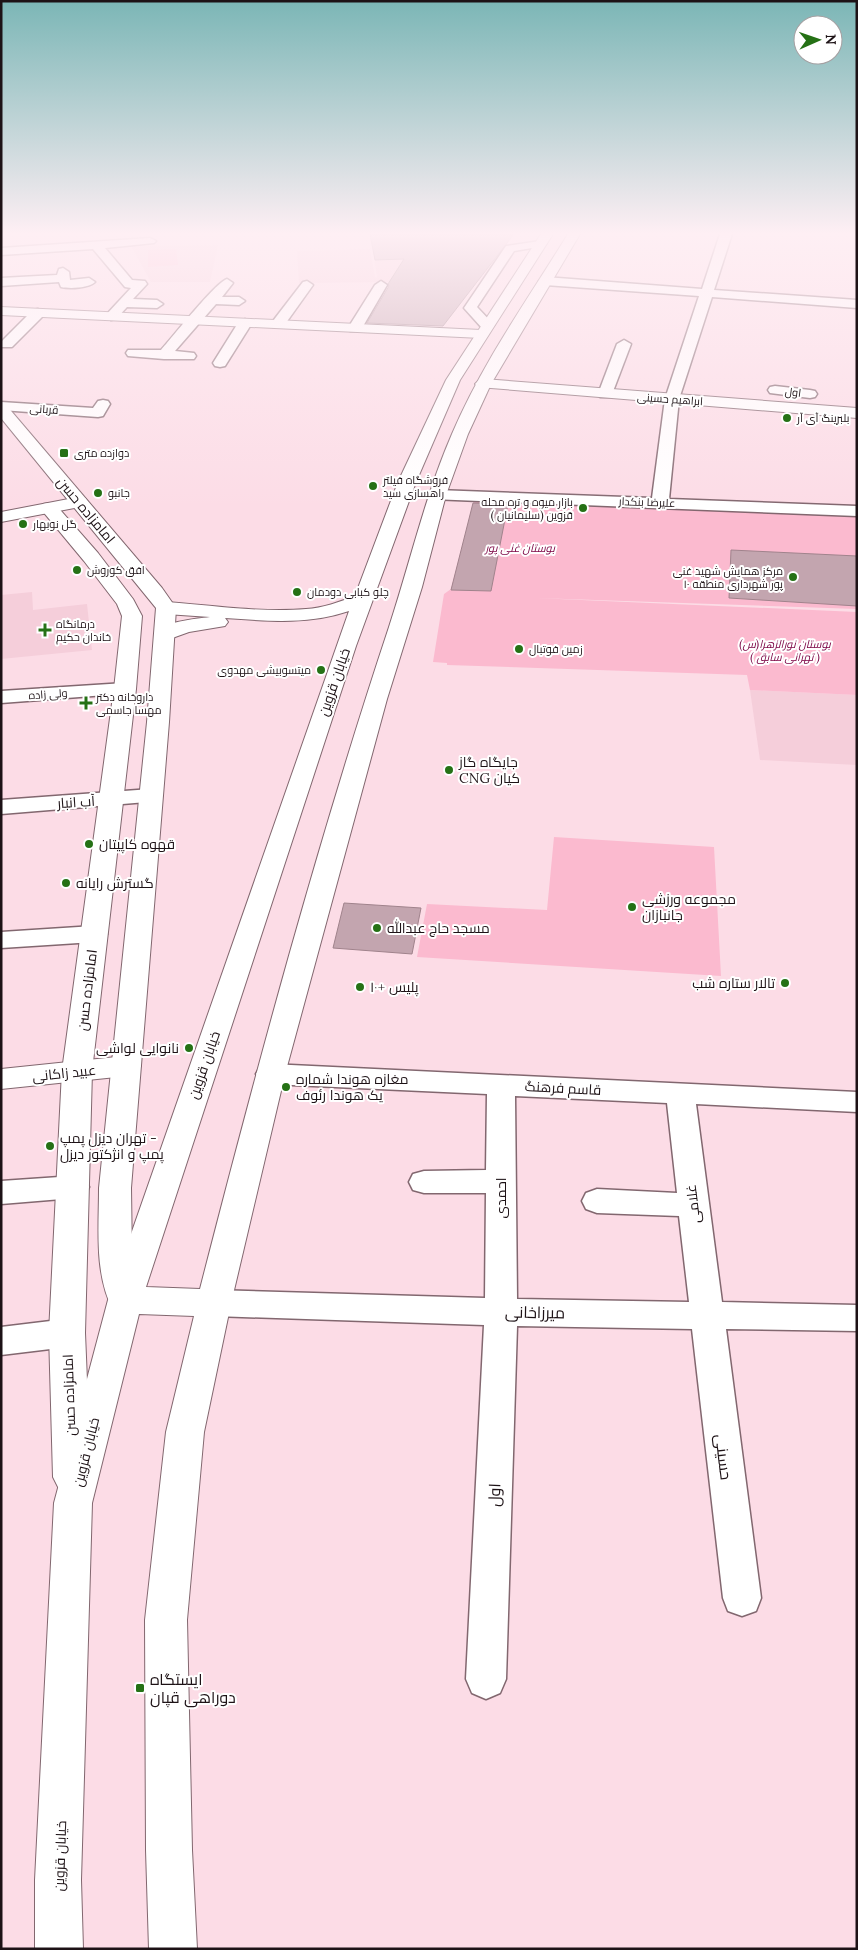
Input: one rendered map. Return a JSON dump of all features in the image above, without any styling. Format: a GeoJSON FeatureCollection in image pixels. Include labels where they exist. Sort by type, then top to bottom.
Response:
{"type":"FeatureCollection","features":[{"type":"Feature","properties":{"kind":"main road"},"geometry":{"type":"LineString","coordinates":[[297,325],[484,330]]}},
{"type":"Feature","properties":{"kind":"main road","name":"خیابان قزوین"},"geometry":{"type":"LineString","coordinates":[[59,1949],[58,1880],[73,1503],[125,1300],[351,632],[407,482],[452,380],[487,325]]}},
{"type":"Feature","properties":{"kind":"main road"},"geometry":{"type":"LineString","coordinates":[[173,1949],[169,1840],[166,1620],[184,1432],[270,1074],[376,699],[412,587],[439,491],[460,434],[483,384],[519,325]]}},
{"type":"Feature","properties":{"kind":"main road","name":"ابراهیم حسینی"},"geometry":{"type":"LineString","coordinates":[[483,384],[857,413]]}},
{"type":"Feature","properties":{"kind":"main road","name":"امامزاده حسن"},"geometry":{"type":"LineString","coordinates":[[1,407],[155,592],[166,608]]}},
{"type":"Feature","properties":{"kind":"main road"},"geometry":{"type":"LineString","coordinates":[[1,517],[79,502]]}},
{"type":"Feature","properties":{"kind":"main road","name":"امامزاده حسن"},"geometry":{"type":"LineString","coordinates":[[49,508],[91,557],[126,603],[132,616],[125,689],[78,1071],[66,1333],[73,1503]]}},
{"type":"Feature","properties":{"kind":"main road"},"geometry":{"type":"LineString","coordinates":[[214,1304],[125,1300],[115,1259],[115,1188],[151,796],[166,608],[285,616],[330,611],[363,600]]}},
{"type":"Feature","properties":{"kind":"main road"},"geometry":{"type":"LineString","coordinates":[[164,635],[185,626],[224,622],[351,632]]}},
{"type":"Feature","properties":{"kind":"main road","name":"عبید زاکانی"},"geometry":{"type":"LineString","coordinates":[[1,1079],[126,1066]]}},
{"type":"Feature","properties":{"kind":"street"},"geometry":{"type":"LineString","coordinates":[[7,344],[26,325]]}},
{"type":"Feature","properties":{"kind":"street"},"geometry":{"type":"LineString","coordinates":[[164,355],[188,325]]}},
{"type":"Feature","properties":{"kind":"street"},"geometry":{"type":"LineString","coordinates":[[220,363],[244,325]]}},
{"type":"Feature","properties":{"kind":"street"},"geometry":{"type":"LineString","coordinates":[[481,325],[484,330]]}},
{"type":"Feature","properties":{"kind":"street"},"geometry":{"type":"LineString","coordinates":[[660,499],[672,399],[696,325]]}},
{"type":"Feature","properties":{"kind":"street"},"geometry":{"type":"LineString","coordinates":[[605,394],[624,344]]}},
{"type":"Feature","properties":{"kind":"street"},"geometry":{"type":"LineString","coordinates":[[134,353],[189,356]]}},
{"type":"Feature","properties":{"kind":"street","name":"اول"},"geometry":{"type":"LineString","coordinates":[[775,390],[810,394]]}},
{"type":"Feature","properties":{"kind":"street"},"geometry":{"type":"LineString","coordinates":[[77,425],[86,412],[98,413],[103,404]]}},
{"type":"Feature","properties":{"kind":"street","name":"قربانی"},"geometry":{"type":"LineString","coordinates":[[1,407],[86,412]]}},
{"type":"Feature","properties":{"kind":"street","name":"علیرضا بنکدار"},"geometry":{"type":"LineString","coordinates":[[439,491],[660,499],[857,503]]}},
{"type":"Feature","properties":{"kind":"street","name":"علیرضا بنکدار"},"geometry":{"type":"LineString","coordinates":[[660,499],[857,511]]}},
{"type":"Feature","properties":{"kind":"street","name":"ولی زاده"},"geometry":{"type":"LineString","coordinates":[[1,697],[125,689]]}},
{"type":"Feature","properties":{"kind":"street","name":"آب انبار"},"geometry":{"type":"LineString","coordinates":[[1,807],[151,796]]}},
{"type":"Feature","properties":{"kind":"street"},"geometry":{"type":"LineString","coordinates":[[1,940],[94,934]]}},
{"type":"Feature","properties":{"kind":"street","name":"قاسم فرهنگ"},"geometry":{"type":"LineString","coordinates":[[270,1074],[857,1102]]}},
{"type":"Feature","properties":{"kind":"street","name":"احمدی"},"geometry":{"type":"LineString","coordinates":[[501,1085],[501,1312]]}},
{"type":"Feature","properties":{"kind":"street","name":"غلامی"},"geometry":{"type":"LineString","coordinates":[[680,1094],[706,1315]]}},
{"type":"Feature","properties":{"kind":"street"},"geometry":{"type":"LineString","coordinates":[[424,1182],[501,1181]]}},
{"type":"Feature","properties":{"kind":"street"},"geometry":{"type":"LineString","coordinates":[[1,1193],[74,1186]]}},
{"type":"Feature","properties":{"kind":"street"},"geometry":{"type":"LineString","coordinates":[[597,1201],[693,1205]]}},
{"type":"Feature","properties":{"kind":"street","name":"میرزاخانی"},"geometry":{"type":"LineString","coordinates":[[214,1304],[501,1312],[857,1318]]}},
{"type":"Feature","properties":{"kind":"street","name":"اول"},"geometry":{"type":"LineString","coordinates":[[486,1679],[501,1312]]}},
{"type":"Feature","properties":{"kind":"street","name":"حسینی"},"geometry":{"type":"LineString","coordinates":[[706,1315],[742,1598]]}},
{"type":"Feature","properties":{"kind":"street"},"geometry":{"type":"LineString","coordinates":[[1,1342],[66,1333]]}},
{"type":"Feature","properties":{"kind":"shaded area","name":"درمانگاه خاندان حکیم"},"geometry":{"type":"Polygon","coordinates":[[[32,592],[33,610],[87,604],[92,650],[1,659],[1,595],[32,592]]]}},
{"type":"Feature","properties":{"kind":"shaded area"},"geometry":{"type":"Polygon","coordinates":[[[750,690],[857,695],[857,765],[760,760],[750,690]]]}},
{"type":"Feature","properties":{"kind":"green space"},"geometry":{"type":"Polygon","coordinates":[[[475,497],[857,515],[857,609],[536,598],[857,612],[857,695],[750,690],[747,675],[447,665],[447,663],[433,662],[444,594],[451,589],[475,497]]]}},
{"type":"Feature","properties":{"kind":"green space","name":"مجموعه ورزشی جانبازان"},"geometry":{"type":"Polygon","coordinates":[[[554,837],[714,847],[721,976],[417,957],[427,904],[547,910],[554,837]]]}},
{"type":"Feature","properties":{"kind":"building"},"geometry":{"type":"Polygon","coordinates":[[[473,503],[508,504],[491,591],[451,590],[473,503]]]}},
{"type":"Feature","properties":{"kind":"building","name":"مرکز همایش شهید غنی پور شهرداری منطقه ۱۰"},"geometry":{"type":"Polygon","coordinates":[[[731,550],[857,556],[857,606],[729,598],[731,550]]]}},
{"type":"Feature","properties":{"kind":"building","name":"مسجد حاج عبدالله"},"geometry":{"type":"Polygon","coordinates":[[[344,903],[421,908],[412,954],[333,948],[344,903]]]}},
{"type":"Feature","properties":{"kind":"place","name":"بلبرینگ آی آر"},"geometry":{"type":"Point","coordinates":[787,418]}},
{"type":"Feature","properties":{"kind":"place","name":"دوازده متری"},"geometry":{"type":"Point","coordinates":[64,453]}},
{"type":"Feature","properties":{"kind":"place","name":"فروشگاه فیلتر راهسازی سید"},"geometry":{"type":"Point","coordinates":[373,486]}},
{"type":"Feature","properties":{"kind":"place","name":"جانبو"},"geometry":{"type":"Point","coordinates":[98,493]}},
{"type":"Feature","properties":{"kind":"place","name":"بازار میوه و تره محله قزوین (سلیمانیان )"},"geometry":{"type":"Point","coordinates":[583,508]}},
{"type":"Feature","properties":{"kind":"place","name":"گل نوبهار"},"geometry":{"type":"Point","coordinates":[23,524]}},
{"type":"Feature","properties":{"kind":"place","name":"افق کوروش"},"geometry":{"type":"Point","coordinates":[77,570]}},
{"type":"Feature","properties":{"kind":"place","name":"مرکز همایش شهید غنی پور شهرداری منطقه ۱۰"},"geometry":{"type":"Point","coordinates":[793,577]}},
{"type":"Feature","properties":{"kind":"place","name":"چلو کبابی دودمان"},"geometry":{"type":"Point","coordinates":[297,592]}},
{"type":"Feature","properties":{"kind":"place","name":"درمانگاه خاندان حکیم"},"geometry":{"type":"Point","coordinates":[45,630]}},
{"type":"Feature","properties":{"kind":"place","name":"زمین فوتبال"},"geometry":{"type":"Point","coordinates":[519,649]}},
{"type":"Feature","properties":{"kind":"place","name":"میتسوبیشی مهدوی"},"geometry":{"type":"Point","coordinates":[321,670]}},
{"type":"Feature","properties":{"kind":"place","name":"داروخانه دکتر مهسا جاسمی"},"geometry":{"type":"Point","coordinates":[86,703]}},
{"type":"Feature","properties":{"kind":"place","name":"جایگاه گاز CNG کیان"},"geometry":{"type":"Point","coordinates":[449,770]}},
{"type":"Feature","properties":{"kind":"place","name":"قهوه کاپیتان"},"geometry":{"type":"Point","coordinates":[89,844]}},
{"type":"Feature","properties":{"kind":"place","name":"گسترش رایانه"},"geometry":{"type":"Point","coordinates":[66,883]}},
{"type":"Feature","properties":{"kind":"place","name":"مجموعه ورزشی جانبازان"},"geometry":{"type":"Point","coordinates":[632,907]}},
{"type":"Feature","properties":{"kind":"place","name":"مسجد حاج عبدالله"},"geometry":{"type":"Point","coordinates":[377,928]}},
{"type":"Feature","properties":{"kind":"place","name":"تالار ستاره شب"},"geometry":{"type":"Point","coordinates":[785,983]}},
{"type":"Feature","properties":{"kind":"place","name":"پلیس +۱۰"},"geometry":{"type":"Point","coordinates":[360,987]}},
{"type":"Feature","properties":{"kind":"place","name":"نانوایی لواشی"},"geometry":{"type":"Point","coordinates":[189,1048]}},
{"type":"Feature","properties":{"kind":"place","name":"مغازه هوندا شماره یک هوندا رئوف"},"geometry":{"type":"Point","coordinates":[286,1087]}},
{"type":"Feature","properties":{"kind":"place","name":"تهران دیزل پمپ - پمپ و انژکتور دیزل"},"geometry":{"type":"Point","coordinates":[50,1146]}},
{"type":"Feature","properties":{"kind":"place","name":"ایستگاه دوراهی قپان"},"geometry":{"type":"Point","coordinates":[140,1688]}},
{"type":"Feature","properties":{"kind":"park label","name":"بوستان غنی پور"},"geometry":{"type":"Point","coordinates":[520,548]}},
{"type":"Feature","properties":{"kind":"park label","name":"بوستان نورالزهرا(س) ( تهرانی سابق )"},"geometry":{"type":"Point","coordinates":[785,650]}}]}
